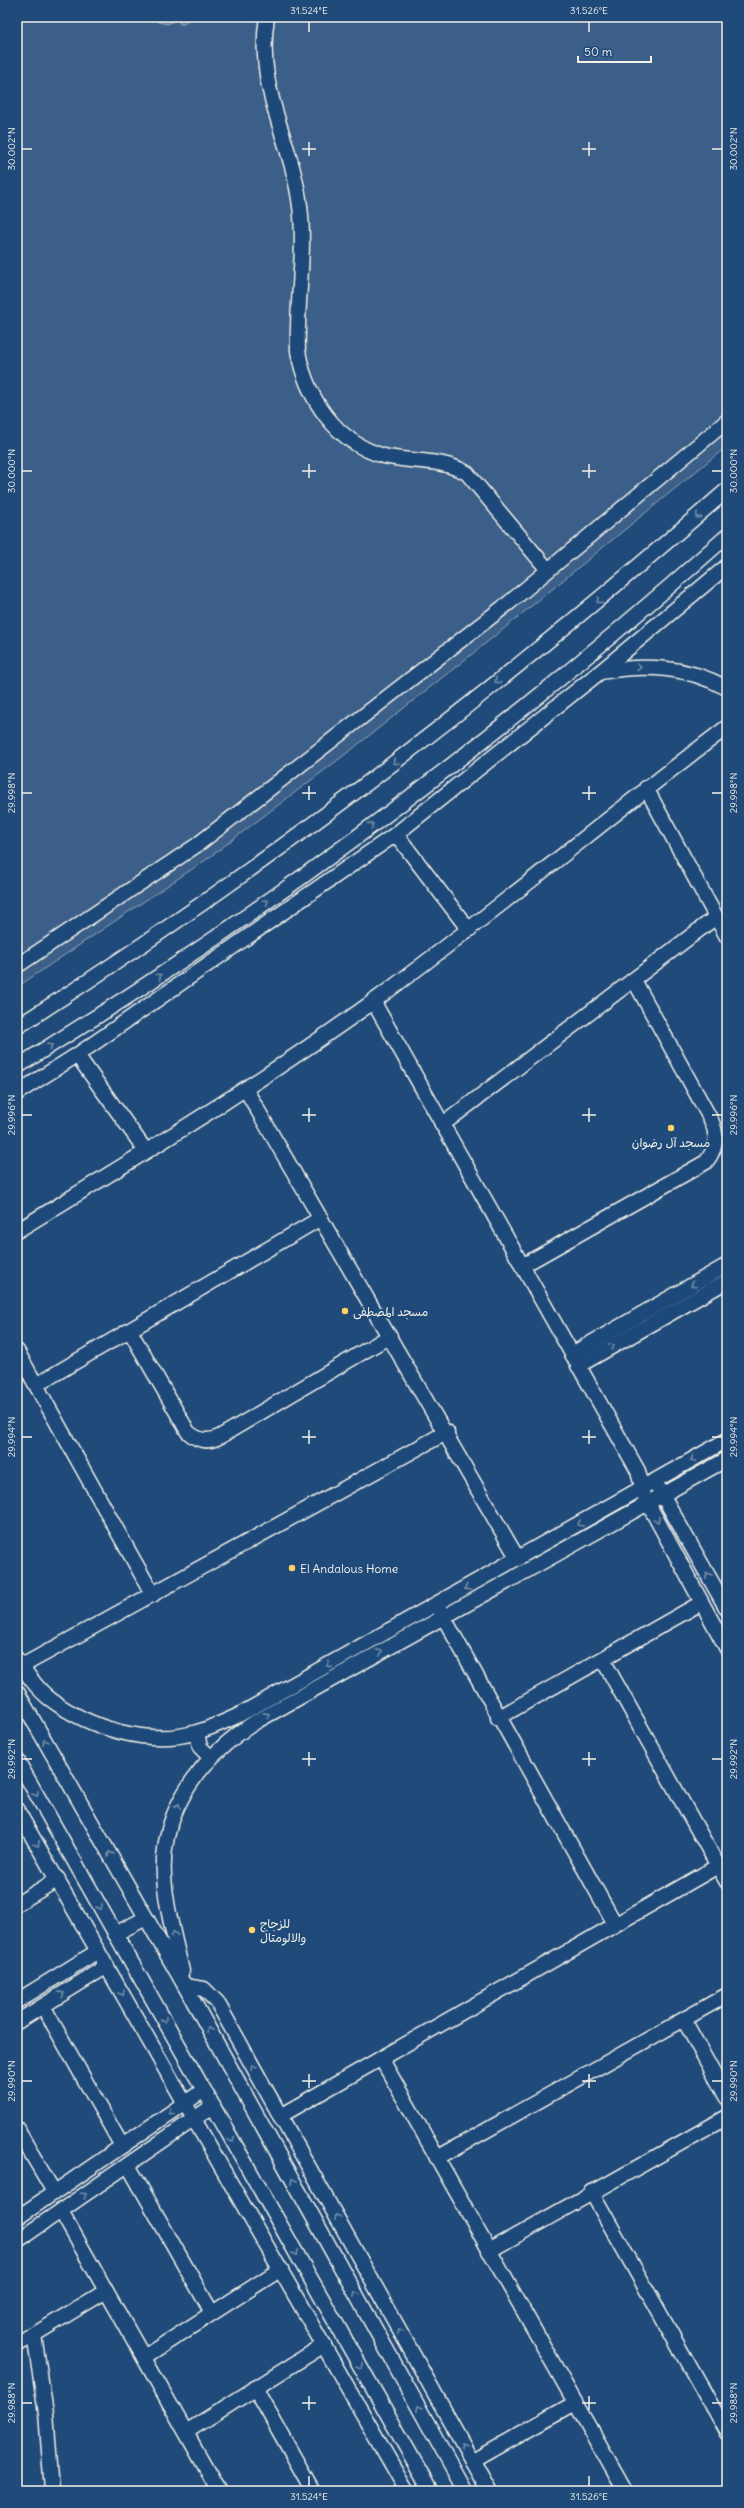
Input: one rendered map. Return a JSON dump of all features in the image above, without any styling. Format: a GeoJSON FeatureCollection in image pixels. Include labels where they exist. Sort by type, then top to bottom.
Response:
{"type":"FeatureCollection","features":[{"type":"Feature","properties":{"kind":"street"},"geometry":{"type":"LineString","coordinates":[[267,17],[264,41],[266,80],[271,103],[290,159],[302,225],[298,351],[301,370],[319,408],[332,424],[365,448],[383,456],[442,463],[456,467],[467,473],[548,570]]}},
{"type":"Feature","properties":{"kind":"street"},"geometry":{"type":"LineString","coordinates":[[17,966],[196,845],[504,607],[727,421]]}},
{"type":"Feature","properties":{"kind":"street"},"geometry":{"type":"LineString","coordinates":[[17,1027],[259,864],[373,779],[569,625],[727,490]]}},
{"type":"Feature","properties":{"kind":"street"},"geometry":{"type":"LineString","coordinates":[[17,1067],[156,978],[393,809],[583,660],[727,536]]}},
{"type":"Feature","properties":{"kind":"street"},"geometry":{"type":"LineString","coordinates":[[17,1093],[77,1055],[396,834],[600,672],[727,566]]}},
{"type":"Feature","properties":{"kind":"street"},"geometry":{"type":"LineString","coordinates":[[600,672],[637,667],[665,668],[707,678],[727,688]]}},
{"type":"Feature","properties":{"kind":"street"},"geometry":{"type":"LineString","coordinates":[[17,1231],[246,1090],[372,1002],[469,930],[646,788],[727,728]]}},
{"type":"Feature","properties":{"kind":"street"},"geometry":{"type":"LineString","coordinates":[[646,788],[727,937]]}},
{"type":"Feature","properties":{"kind":"street"},"geometry":{"type":"LineString","coordinates":[[396,834],[469,930]]}},
{"type":"Feature","properties":{"kind":"street"},"geometry":{"type":"LineString","coordinates":[[442,1125],[716,917]]}},
{"type":"Feature","properties":{"kind":"street"},"geometry":{"type":"LineString","coordinates":[[522,1266],[706,1162],[715,1146],[716,1137],[711,1120],[634,980]]}},
{"type":"Feature","properties":{"kind":"street"},"geometry":{"type":"LineString","coordinates":[[372,1002],[638,1471],[641,1489],[648,1504],[727,1649]]}},
{"type":"Feature","properties":{"kind":"street"},"geometry":{"type":"LineString","coordinates":[[77,1055],[146,1151]]}},
{"type":"Feature","properties":{"kind":"street"},"geometry":{"type":"LineString","coordinates":[[246,1090],[447,1432],[518,1559]]}},
{"type":"Feature","properties":{"kind":"street"},"geometry":{"type":"LineString","coordinates":[[36,1385],[321,1218]]}},
{"type":"Feature","properties":{"kind":"street"},"geometry":{"type":"LineString","coordinates":[[575,1360],[727,1265]]}},
{"type":"Feature","properties":{"kind":"street"},"geometry":{"type":"LineString","coordinates":[[575,1360],[727,1281]]}},
{"type":"Feature","properties":{"kind":"street"},"geometry":{"type":"LineString","coordinates":[[130,1331],[188,1432],[192,1436],[205,1440],[216,1438],[390,1336]]}},
{"type":"Feature","properties":{"kind":"street"},"geometry":{"type":"LineString","coordinates":[[17,1351],[153,1595]]}},
{"type":"Feature","properties":{"kind":"street"},"geometry":{"type":"LineString","coordinates":[[447,1432],[153,1595],[19,1662],[49,1698],[67,1710],[97,1725],[142,1735],[169,1736],[197,1732],[237,1716],[648,1504],[727,1460]]}},
{"type":"Feature","properties":{"kind":"street"},"geometry":{"type":"LineString","coordinates":[[185,1986],[168,1908],[164,1859],[169,1830],[179,1803],[193,1779],[210,1758],[230,1740],[256,1721],[440,1611],[518,1559],[727,1440]]}},
{"type":"Feature","properties":{"kind":"street"},"geometry":{"type":"LineString","coordinates":[[638,1471],[654,1482],[664,1495],[727,1609]]}},
{"type":"Feature","properties":{"kind":"street"},"geometry":{"type":"LineString","coordinates":[[498,1718],[603,1660],[701,1603]]}},
{"type":"Feature","properties":{"kind":"street"},"geometry":{"type":"LineString","coordinates":[[440,1611],[498,1718],[615,1924]]}},
{"type":"Feature","properties":{"kind":"street"},"geometry":{"type":"LineString","coordinates":[[603,1660],[727,1882]]}},
{"type":"Feature","properties":{"kind":"street"},"geometry":{"type":"LineString","coordinates":[[17,1692],[185,1986],[465,2491]]}},
{"type":"Feature","properties":{"kind":"street"},"geometry":{"type":"LineString","coordinates":[[197,1732],[200,1747],[210,1758]]}},
{"type":"Feature","properties":{"kind":"street"},"geometry":{"type":"LineString","coordinates":[[17,1760],[430,2491]]}},
{"type":"Feature","properties":{"kind":"street"},"geometry":{"type":"LineString","coordinates":[[17,1810],[186,2102],[407,2491]]}},
{"type":"Feature","properties":{"kind":"street"},"geometry":{"type":"LineString","coordinates":[[280,2116],[718,1866]]}},
{"type":"Feature","properties":{"kind":"street"},"geometry":{"type":"LineString","coordinates":[[17,1904],[58,1879]]}},
{"type":"Feature","properties":{"kind":"street"},"geometry":{"type":"LineString","coordinates":[[115,1934],[146,1918]]}},
{"type":"Feature","properties":{"kind":"street"},"geometry":{"type":"LineString","coordinates":[[17,2001],[98,1951]]}},
{"type":"Feature","properties":{"kind":"street"},"geometry":{"type":"LineString","coordinates":[[17,2022],[107,1966]]}},
{"type":"Feature","properties":{"kind":"street"},"geometry":{"type":"LineString","coordinates":[[185,1986],[198,1987],[214,1997],[488,2491]]}},
{"type":"Feature","properties":{"kind":"street"},"geometry":{"type":"LineString","coordinates":[[437,2158],[727,1995]]}},
{"type":"Feature","properties":{"kind":"street"},"geometry":{"type":"LineString","coordinates":[[43,2006],[122,2146]]}},
{"type":"Feature","properties":{"kind":"street"},"geometry":{"type":"LineString","coordinates":[[684,2020],[727,2098]]}},
{"type":"Feature","properties":{"kind":"street"},"geometry":{"type":"LineString","coordinates":[[382,2058],[625,2491]]}},
{"type":"Feature","properties":{"kind":"street"},"geometry":{"type":"LineString","coordinates":[[245,2094],[263,2084]]}},
{"type":"Feature","properties":{"kind":"street"},"geometry":{"type":"LineString","coordinates":[[17,2218],[204,2090]]}},
{"type":"Feature","properties":{"kind":"street"},"geometry":{"type":"LineString","coordinates":[[17,2241],[213,2106]]}},
{"type":"Feature","properties":{"kind":"street"},"geometry":{"type":"LineString","coordinates":[[489,2251],[592,2191],[727,2117]]}},
{"type":"Feature","properties":{"kind":"street"},"geometry":{"type":"LineString","coordinates":[[17,2130],[54,2192]]}},
{"type":"Feature","properties":{"kind":"street"},"geometry":{"type":"LineString","coordinates":[[128,2165],[212,2313]]}},
{"type":"Feature","properties":{"kind":"street"},"geometry":{"type":"LineString","coordinates":[[592,2191],[727,2433]]}},
{"type":"Feature","properties":{"kind":"street"},"geometry":{"type":"LineString","coordinates":[[61,2211],[219,2491]]}},
{"type":"Feature","properties":{"kind":"street"},"geometry":{"type":"LineString","coordinates":[[144,2357],[281,2269]]}},
{"type":"Feature","properties":{"kind":"street"},"geometry":{"type":"LineString","coordinates":[[17,2345],[106,2291]]}},
{"type":"Feature","properties":{"kind":"street"},"geometry":{"type":"LineString","coordinates":[[34,2335],[46,2413],[52,2491]]}},
{"type":"Feature","properties":{"kind":"street"},"geometry":{"type":"LineString","coordinates":[[186,2432],[324,2345]]}},
{"type":"Feature","properties":{"kind":"street"},"geometry":{"type":"LineString","coordinates":[[255,2388],[313,2491]]}},
{"type":"Feature","properties":{"kind":"street"},"geometry":{"type":"LineString","coordinates":[[472,2461],[575,2403]]}},
{"type":"Feature","properties":{"kind":"shaded area"},"geometry":{"type":"Polygon","coordinates":[[[17,17],[727,17],[727,446],[496,635],[351,750],[207,859],[17,987],[17,17]]]}},
{"type":"Feature","properties":{"kind":"shaded area"},"geometry":{"type":"Polygon","coordinates":[[[153,17],[192,17],[184,24],[180,24],[177,20],[167,24],[158,22],[153,17]]]}},
{"type":"Feature","properties":{"kind":"place","name":"مسجد آل رضوان"},"geometry":{"type":"Point","coordinates":[671,1128]}},
{"type":"Feature","properties":{"kind":"place","name":"مسجد المصطفى"},"geometry":{"type":"Point","coordinates":[345,1311]}},
{"type":"Feature","properties":{"kind":"place","name":"El Andalous Home"},"geometry":{"type":"Point","coordinates":[292,1568]}},
{"type":"Feature","properties":{"kind":"place","name":"للزجاج والالومتال"},"geometry":{"type":"Point","coordinates":[252,1930]}}]}
